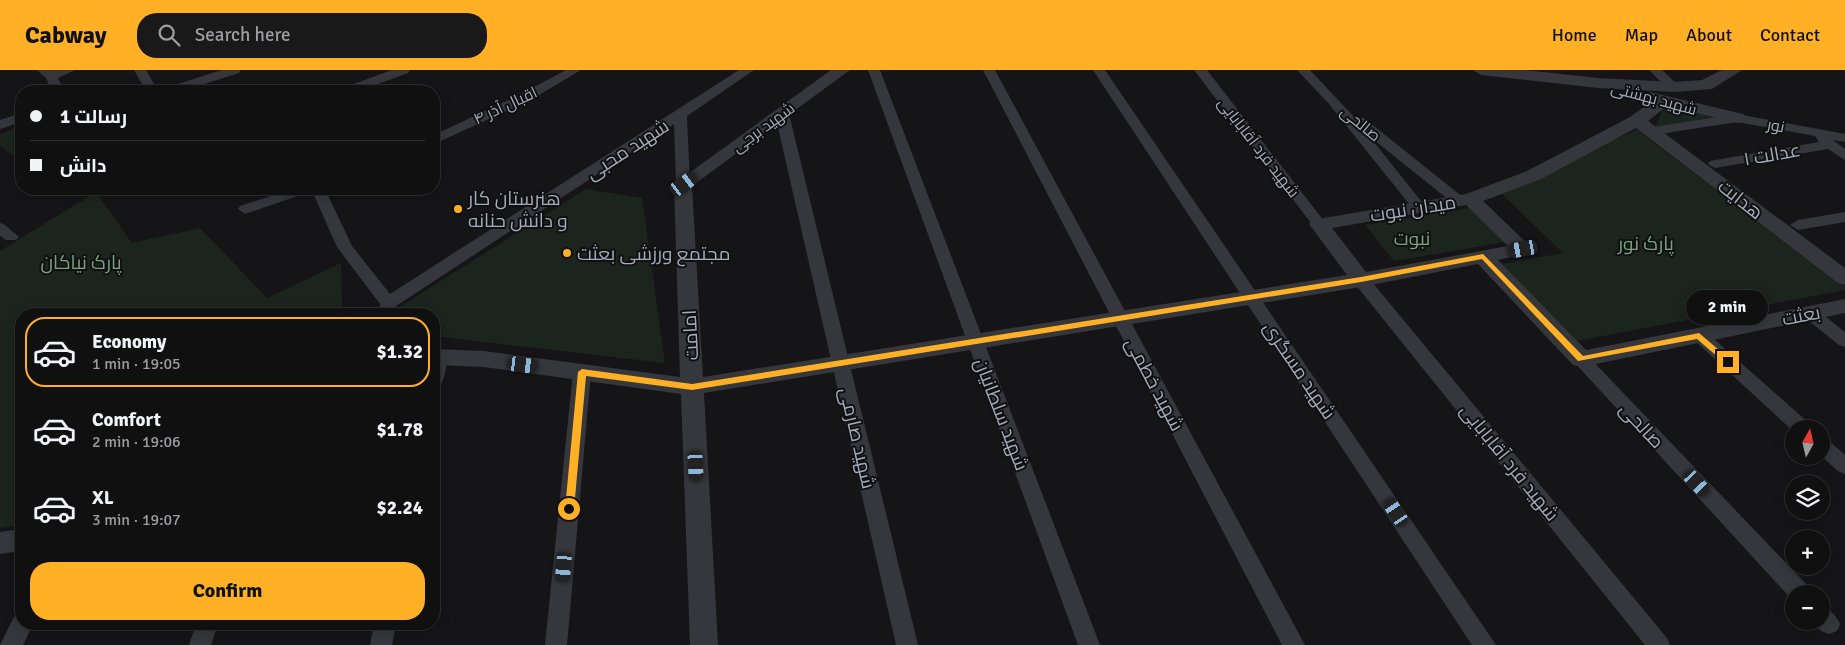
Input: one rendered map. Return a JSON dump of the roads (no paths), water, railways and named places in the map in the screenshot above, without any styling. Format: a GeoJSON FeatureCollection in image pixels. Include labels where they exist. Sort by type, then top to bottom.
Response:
{"type":"FeatureCollection","features":[{"type":"Feature","properties":{"kind":"street"},"geometry":{"type":"LineString","coordinates":[[54,85],[47,73],[69,70]]}},
{"type":"Feature","properties":{"kind":"street"},"geometry":{"type":"LineString","coordinates":[[140,70],[149,85]]}},
{"type":"Feature","properties":{"kind":"street"},"geometry":{"type":"LineString","coordinates":[[202,85],[235,70]]}},
{"type":"Feature","properties":{"kind":"street"},"geometry":{"type":"LineString","coordinates":[[364,85],[404,70]]}},
{"type":"Feature","properties":{"kind":"street","name":"اقبال آذر ۴"},"geometry":{"type":"LineString","coordinates":[[440,137],[524,98],[575,70]]}},
{"type":"Feature","properties":{"kind":"street","name":"شهید برجی"},"geometry":{"type":"LineString","coordinates":[[684,184],[842,70]]}},
{"type":"Feature","properties":{"kind":"street","name":"شهید سلطانیان"},"geometry":{"type":"LineString","coordinates":[[874,70],[1089,645]]}},
{"type":"Feature","properties":{"kind":"street","name":"شهید خطمی"},"geometry":{"type":"LineString","coordinates":[[989,70],[1294,645]]}},
{"type":"Feature","properties":{"kind":"street","name":"شهید مسگری"},"geometry":{"type":"LineString","coordinates":[[1099,70],[1485,645]]}},
{"type":"Feature","properties":{"kind":"street","name":"شهید فرد آقابابایی"},"geometry":{"type":"LineString","coordinates":[[1200,70],[1319,224]]}},
{"type":"Feature","properties":{"kind":"street","name":"صالحی"},"geometry":{"type":"LineString","coordinates":[[1303,70],[1334,101],[1419,207]]}},
{"type":"Feature","properties":{"kind":"street","name":"شهید بهشتی"},"geometry":{"type":"LineString","coordinates":[[1481,70],[1535,73],[1598,83],[1637,92],[1669,94],[1706,85]]}},
{"type":"Feature","properties":{"kind":"street"},"geometry":{"type":"LineString","coordinates":[[1464,200],[1534,175],[1636,122],[1669,94],[1655,70]]}},
{"type":"Feature","properties":{"kind":"street","name":"شهید بهشتی"},"geometry":{"type":"LineString","coordinates":[[1709,113],[1688,98],[1706,85],[1734,70]]}},
{"type":"Feature","properties":{"kind":"street","name":"شهید محبی"},"geometry":{"type":"LineString","coordinates":[[387,308],[744,71]]}},
{"type":"Feature","properties":{"kind":"street","name":"شهید بهشتی"},"geometry":{"type":"LineString","coordinates":[[1669,94],[1709,113],[1737,118]]}},
{"type":"Feature","properties":{"kind":"street","name":"صالحی"},"geometry":{"type":"LineString","coordinates":[[1334,101],[1464,200]]}},
{"type":"Feature","properties":{"kind":"street","name":"امامت"},"geometry":{"type":"LineString","coordinates":[[680,114],[704,645]]}},
{"type":"Feature","properties":{"kind":"street","name":"شهید صارمی"},"geometry":{"type":"LineString","coordinates":[[782,114],[907,645]]}},
{"type":"Feature","properties":{"kind":"street","name":"نور"},"geometry":{"type":"LineString","coordinates":[[1654,131],[1737,118],[1845,138]]}},
{"type":"Feature","properties":{"kind":"street"},"geometry":{"type":"LineString","coordinates":[[0,126],[15,120]]}},
{"type":"Feature","properties":{"kind":"street","name":"هدایت"},"geometry":{"type":"LineString","coordinates":[[1636,122],[1654,131],[1845,278]]}},
{"type":"Feature","properties":{"kind":"street"},"geometry":{"type":"LineString","coordinates":[[1817,133],[1828,145],[1845,156]]}},
{"type":"Feature","properties":{"kind":"street","name":"عدالت ۱"},"geometry":{"type":"LineString","coordinates":[[1714,164],[1828,145]]}},
{"type":"Feature","properties":{"kind":"street"},"geometry":{"type":"LineString","coordinates":[[245,208],[287,195]]}},
{"type":"Feature","properties":{"kind":"street"},"geometry":{"type":"LineString","coordinates":[[321,195],[345,247],[387,308]]}},
{"type":"Feature","properties":{"kind":"street","name":"میدان نبوت"},"geometry":{"type":"LineString","coordinates":[[1319,224],[1464,200],[1523,249],[1361,280]]}},
{"type":"Feature","properties":{"kind":"street"},"geometry":{"type":"LineString","coordinates":[[1798,225],[1845,217]]}},
{"type":"Feature","properties":{"kind":"street"},"geometry":{"type":"LineString","coordinates":[[440,358],[484,359],[692,387],[1361,280],[1319,224]]}},
{"type":"Feature","properties":{"kind":"street","name":"صالحی"},"geometry":{"type":"LineString","coordinates":[[1483,256],[1793,585]]}},
{"type":"Feature","properties":{"kind":"street","name":"شهید فرد آقابابایی"},"geometry":{"type":"LineString","coordinates":[[1361,280],[1659,645]]}},
{"type":"Feature","properties":{"kind":"street","name":"بعثت"},"geometry":{"type":"LineString","coordinates":[[1581,359],[1845,306]]}},
{"type":"Feature","properties":{"kind":"street"},"geometry":{"type":"LineString","coordinates":[[1810,313],[1845,341]]}},
{"type":"Feature","properties":{"kind":"street"},"geometry":{"type":"LineString","coordinates":[[1699,336],[1793,420]]}},
{"type":"Feature","properties":{"kind":"street"},"geometry":{"type":"LineString","coordinates":[[556,645],[582,372]]}},
{"type":"Feature","properties":{"kind":"street"},"geometry":{"type":"LineString","coordinates":[[1830,453],[1845,466]]}},
{"type":"Feature","properties":{"kind":"street"},"geometry":{"type":"LineString","coordinates":[[0,543],[15,541]]}},
{"type":"Feature","properties":{"kind":"street"},"geometry":{"type":"LineString","coordinates":[[11,645],[19,630]]}},
{"type":"Feature","properties":{"kind":"street"},"geometry":{"type":"LineString","coordinates":[[200,645],[205,630]]}},
{"type":"Feature","properties":{"kind":"street"},"geometry":{"type":"LineString","coordinates":[[381,645],[384,630]]}},
{"type":"Feature","properties":{"kind":"place","name":"هنرستان کار و دانش حنانه"},"geometry":{"type":"Point","coordinates":[458,209]}},
{"type":"Feature","properties":{"kind":"place","name":"مجتمع ورزشی بعثت"},"geometry":{"type":"Point","coordinates":[567,253]}},
{"type":"Feature","properties":{"kind":"park label","name":"نبوت"},"geometry":{"type":"Point","coordinates":[1412,238]}},
{"type":"Feature","properties":{"kind":"park label","name":"پارک نور"},"geometry":{"type":"Point","coordinates":[1646,243]}},
{"type":"Feature","properties":{"kind":"park label","name":"پارک نیاکان"},"geometry":{"type":"Point","coordinates":[81,262]}}]}
